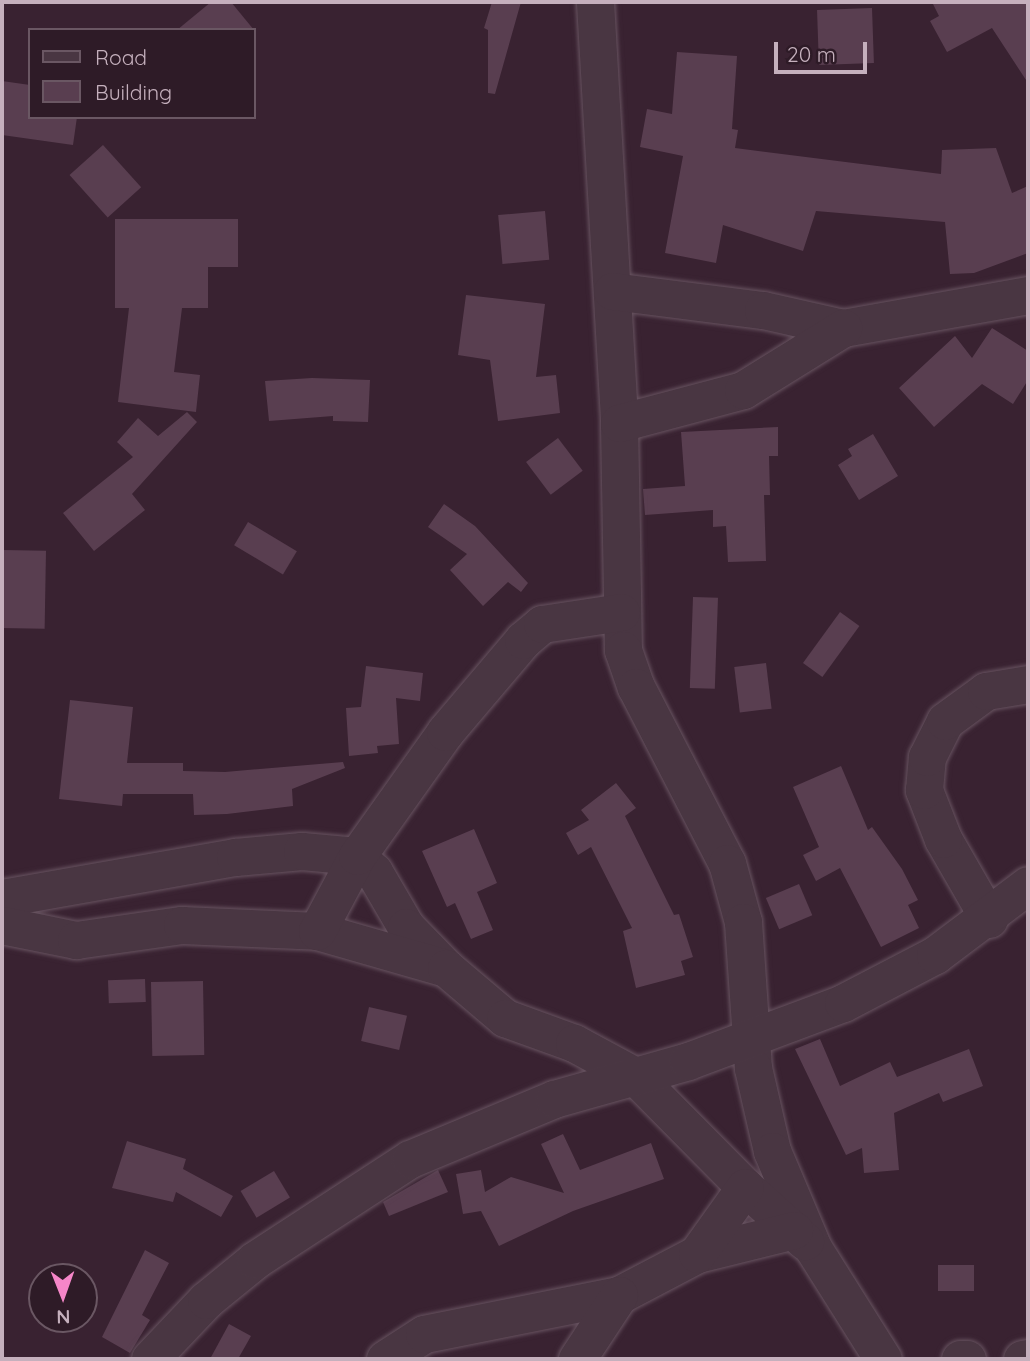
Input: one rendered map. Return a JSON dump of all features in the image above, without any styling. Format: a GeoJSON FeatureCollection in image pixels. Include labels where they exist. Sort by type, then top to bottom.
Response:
{"type":"FeatureCollection","features":[{"type":"Feature","properties":{"kind":"street"},"geometry":{"type":"LineString","coordinates":[[595,2],[619,423],[623,650],[636,687],[727,863],[743,922],[753,1068],[772,1151],[803,1239],[883,1359]]}},
{"type":"Feature","properties":{"kind":"street"},"geometry":{"type":"LineString","coordinates":[[612,292],[763,310],[843,328]]}},
{"type":"Feature","properties":{"kind":"street"},"geometry":{"type":"LineString","coordinates":[[619,423],[743,390],[843,328],[1028,295]]}},
{"type":"Feature","properties":{"kind":"street"},"geometry":{"type":"LineString","coordinates":[[317,931],[357,856],[445,732],[523,640],[542,624],[621,612]]}},
{"type":"Feature","properties":{"kind":"street"},"geometry":{"type":"LineString","coordinates":[[989,919],[943,839],[924,790],[927,757],[945,721],[986,691],[1028,684]]}},
{"type":"Feature","properties":{"kind":"street"},"geometry":{"type":"LineString","coordinates":[[2,898],[174,870],[235,857],[302,851],[357,856],[374,872],[406,927],[446,968],[505,1017],[574,1043],[635,1076],[744,1187],[803,1239]]}},
{"type":"Feature","properties":{"kind":"street"},"geometry":{"type":"LineString","coordinates":[[174,870],[182,925]]}},
{"type":"Feature","properties":{"kind":"street"},"geometry":{"type":"LineString","coordinates":[[150,1359],[206,1300],[255,1259],[410,1159],[554,1099],[753,1039],[843,1003],[935,955],[989,919],[1028,885]]}},
{"type":"Feature","properties":{"kind":"street"},"geometry":{"type":"LineString","coordinates":[[2,925],[76,940],[182,925],[317,931],[446,968]]}},
{"type":"Feature","properties":{"kind":"street"},"geometry":{"type":"LineString","coordinates":[[697,1254],[744,1187]]}},
{"type":"Feature","properties":{"kind":"street"},"geometry":{"type":"LineString","coordinates":[[385,1359],[424,1334],[619,1295],[697,1254],[803,1239]]}},
{"type":"Feature","properties":{"kind":"street"},"geometry":{"type":"LineString","coordinates":[[577,1359],[619,1295]]}},
{"type":"Feature","properties":{"kind":"street"},"geometry":{"type":"LineString","coordinates":[[1022,1359],[1028,1358]]}},
{"type":"Feature","properties":{"kind":"street"},"geometry":{"type":"LineString","coordinates":[[960,1359],[967,1359]]}},
{"type":"Feature","properties":{"kind":"building"},"geometry":{"type":"Polygon","coordinates":[[[211,2],[231,2],[252,28],[179,28],[211,2]]]}},
{"type":"Feature","properties":{"kind":"building"},"geometry":{"type":"Polygon","coordinates":[[[492,2],[521,2],[495,94],[488,93],[488,30],[484,28],[492,2]]]}},
{"type":"Feature","properties":{"kind":"building"},"geometry":{"type":"Polygon","coordinates":[[[932,2],[1028,2],[1028,83],[992,28],[947,52],[930,21],[939,16],[932,2]]]}},
{"type":"Feature","properties":{"kind":"building"},"geometry":{"type":"Polygon","coordinates":[[[872,8],[874,63],[819,65],[817,10],[872,8]]]}},
{"type":"Feature","properties":{"kind":"building"},"geometry":{"type":"Polygon","coordinates":[[[677,52],[737,56],[732,129],[738,130],[735,148],[941,174],[942,150],[996,148],[1012,193],[1028,186],[1028,253],[974,273],[950,274],[945,222],[816,211],[803,251],[723,225],[716,263],[665,253],[683,156],[640,147],[647,109],[672,114],[677,52]]]}},
{"type":"Feature","properties":{"kind":"building"},"geometry":{"type":"Polygon","coordinates":[[[2,81],[28,85],[28,119],[77,119],[73,145],[2,135],[2,81]]]}},
{"type":"Feature","properties":{"kind":"building"},"geometry":{"type":"Polygon","coordinates":[[[103,145],[141,187],[108,217],[70,175],[103,145]]]}},
{"type":"Feature","properties":{"kind":"building"},"geometry":{"type":"Polygon","coordinates":[[[545,211],[549,260],[502,264],[498,215],[545,211]]]}},
{"type":"Feature","properties":{"kind":"building"},"geometry":{"type":"Polygon","coordinates":[[[115,219],[238,219],[238,267],[208,267],[208,308],[182,308],[174,372],[200,375],[196,412],[118,402],[129,308],[115,308],[115,219]]]}},
{"type":"Feature","properties":{"kind":"building"},"geometry":{"type":"Polygon","coordinates":[[[466,295],[545,304],[536,377],[556,375],[560,413],[498,421],[490,360],[458,355],[466,295]]]}},
{"type":"Feature","properties":{"kind":"building"},"geometry":{"type":"Polygon","coordinates":[[[992,328],[1028,351],[1028,380],[1013,404],[982,384],[934,427],[899,388],[955,336],[972,358],[992,328]]]}},
{"type":"Feature","properties":{"kind":"building"},"geometry":{"type":"Polygon","coordinates":[[[312,378],[370,380],[368,422],[333,421],[333,416],[269,421],[265,381],[312,378]]]}},
{"type":"Feature","properties":{"kind":"building"},"geometry":{"type":"Polygon","coordinates":[[[187,412],[197,422],[132,494],[145,510],[94,551],[63,513],[133,457],[117,442],[138,418],[158,436],[187,412]]]}},
{"type":"Feature","properties":{"kind":"building"},"geometry":{"type":"Polygon","coordinates":[[[778,427],[778,456],[769,456],[770,495],[764,495],[766,561],[728,562],[726,526],[713,527],[713,510],[645,515],[643,489],[685,486],[681,432],[778,427]]]}},
{"type":"Feature","properties":{"kind":"building"},"geometry":{"type":"Polygon","coordinates":[[[873,434],[898,476],[859,500],[838,465],[852,456],[848,449],[873,434]]]}},
{"type":"Feature","properties":{"kind":"building"},"geometry":{"type":"Polygon","coordinates":[[[558,438],[583,471],[551,495],[526,462],[558,438]]]}},
{"type":"Feature","properties":{"kind":"building"},"geometry":{"type":"Polygon","coordinates":[[[444,504],[475,526],[528,583],[521,592],[508,582],[483,606],[450,570],[467,554],[428,527],[444,504]]]}},
{"type":"Feature","properties":{"kind":"building"},"geometry":{"type":"Polygon","coordinates":[[[248,522],[297,551],[283,575],[234,545],[248,522]]]}},
{"type":"Feature","properties":{"kind":"building"},"geometry":{"type":"Polygon","coordinates":[[[2,550],[46,551],[45,629],[2,628],[2,550]]]}},
{"type":"Feature","properties":{"kind":"building"},"geometry":{"type":"Polygon","coordinates":[[[693,597],[718,598],[715,689],[690,688],[693,597]]]}},
{"type":"Feature","properties":{"kind":"building"},"geometry":{"type":"Polygon","coordinates":[[[840,612],[859,626],[822,677],[803,663],[840,612]]]}},
{"type":"Feature","properties":{"kind":"building"},"geometry":{"type":"Polygon","coordinates":[[[766,663],[772,709],[740,713],[734,667],[766,663]]]}},
{"type":"Feature","properties":{"kind":"building"},"geometry":{"type":"Polygon","coordinates":[[[366,666],[423,673],[420,701],[396,698],[399,744],[377,746],[378,753],[349,756],[346,708],[361,707],[366,666]]]}},
{"type":"Feature","properties":{"kind":"building"},"geometry":{"type":"Polygon","coordinates":[[[70,700],[133,707],[127,763],[183,763],[183,771],[225,772],[343,762],[345,768],[292,789],[293,806],[227,814],[194,815],[193,794],[123,794],[122,806],[59,799],[70,700]]]}},
{"type":"Feature","properties":{"kind":"building"},"geometry":{"type":"Polygon","coordinates":[[[841,766],[868,830],[872,827],[902,869],[918,900],[908,905],[919,928],[881,947],[840,868],[816,881],[803,855],[819,847],[793,787],[841,766]]]}},
{"type":"Feature","properties":{"kind":"building"},"geometry":{"type":"Polygon","coordinates":[[[616,783],[636,808],[625,816],[674,915],[679,914],[693,957],[681,961],[685,975],[636,988],[623,931],[632,928],[591,847],[578,855],[566,833],[589,820],[581,810],[616,783]]]}},
{"type":"Feature","properties":{"kind":"building"},"geometry":{"type":"Polygon","coordinates":[[[474,829],[497,883],[477,892],[493,930],[471,939],[455,903],[447,907],[422,851],[474,829]]]}},
{"type":"Feature","properties":{"kind":"building"},"geometry":{"type":"Polygon","coordinates":[[[799,884],[812,915],[779,929],[766,898],[799,884]]]}},
{"type":"Feature","properties":{"kind":"building"},"geometry":{"type":"Polygon","coordinates":[[[145,979],[146,1002],[109,1003],[108,980],[145,979]]]}},
{"type":"Feature","properties":{"kind":"building"},"geometry":{"type":"Polygon","coordinates":[[[203,981],[204,1055],[152,1056],[151,982],[203,981]]]}},
{"type":"Feature","properties":{"kind":"building"},"geometry":{"type":"Polygon","coordinates":[[[369,1007],[407,1016],[399,1050],[361,1041],[369,1007]]]}},
{"type":"Feature","properties":{"kind":"building"},"geometry":{"type":"Polygon","coordinates":[[[820,1039],[840,1086],[890,1062],[897,1077],[969,1049],[983,1086],[943,1102],[939,1093],[894,1113],[899,1170],[864,1173],[862,1148],[846,1155],[795,1049],[820,1039]]]}},
{"type":"Feature","properties":{"kind":"building"},"geometry":{"type":"Polygon","coordinates":[[[563,1134],[580,1170],[651,1143],[664,1179],[573,1211],[499,1246],[481,1211],[463,1214],[456,1174],[481,1170],[485,1192],[511,1177],[564,1193],[541,1144],[563,1134]]]}},
{"type":"Feature","properties":{"kind":"building"},"geometry":{"type":"Polygon","coordinates":[[[127,1141],[186,1159],[183,1169],[233,1196],[221,1217],[176,1192],[173,1202],[112,1188],[127,1141]]]}},
{"type":"Feature","properties":{"kind":"building"},"geometry":{"type":"Polygon","coordinates":[[[438,1170],[448,1192],[389,1216],[383,1202],[438,1170]]]}},
{"type":"Feature","properties":{"kind":"building"},"geometry":{"type":"Polygon","coordinates":[[[274,1171],[290,1198],[257,1218],[241,1191],[274,1171]]]}},
{"type":"Feature","properties":{"kind":"building"},"geometry":{"type":"Polygon","coordinates":[[[145,1250],[169,1263],[142,1315],[150,1320],[130,1353],[102,1337],[145,1250]]]}},
{"type":"Feature","properties":{"kind":"building"},"geometry":{"type":"Polygon","coordinates":[[[938,1265],[974,1265],[974,1291],[938,1291],[938,1265]]]}},
{"type":"Feature","properties":{"kind":"building"},"geometry":{"type":"Polygon","coordinates":[[[229,1324],[251,1336],[238,1359],[210,1359],[229,1324]]]}}]}
